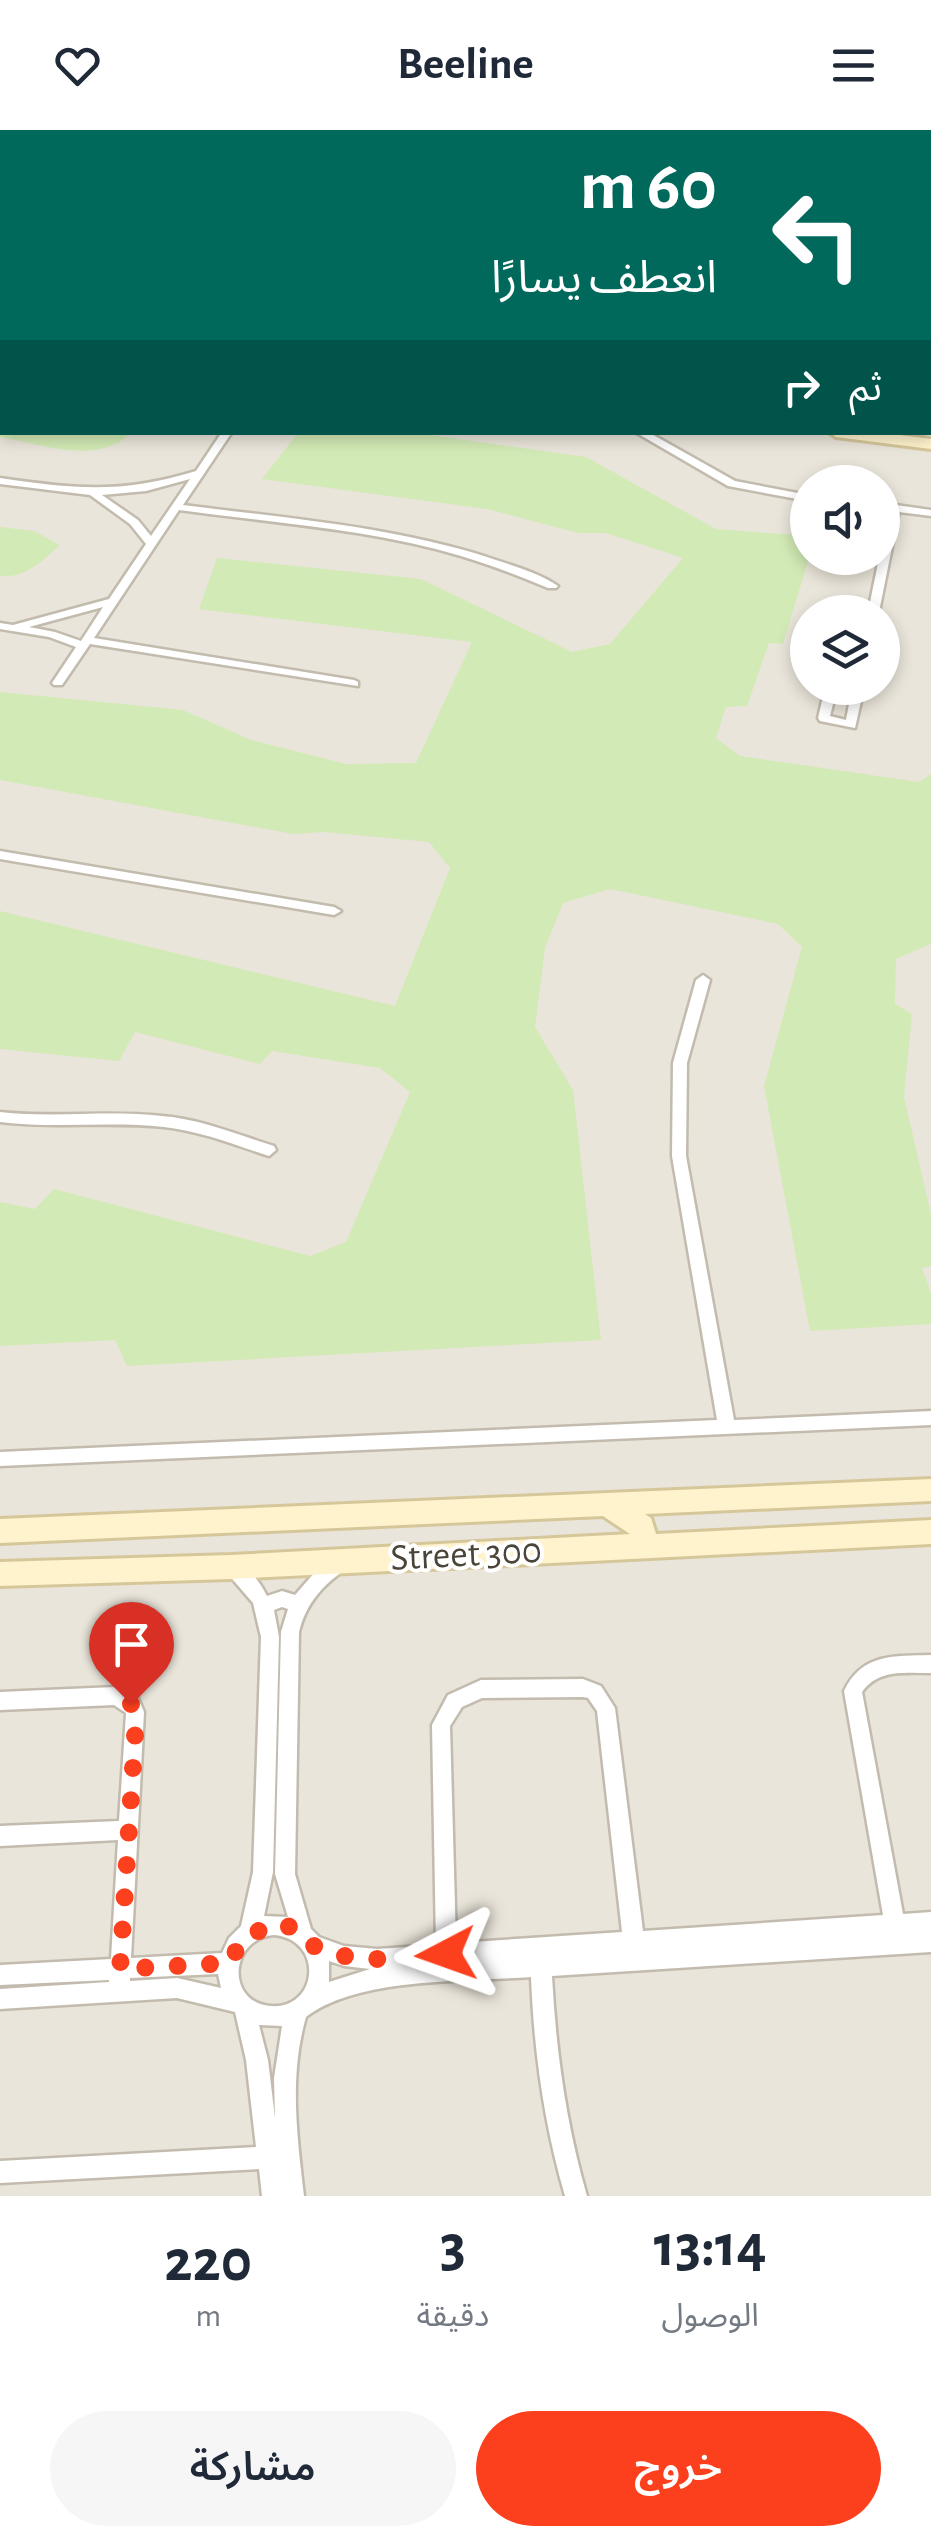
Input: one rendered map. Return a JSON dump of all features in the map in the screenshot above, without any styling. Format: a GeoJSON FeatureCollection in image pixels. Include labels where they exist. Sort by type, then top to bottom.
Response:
{"type":"FeatureCollection","features":[{"type":"Feature","properties":{"kind":"street"},"geometry":{"type":"LineString","coordinates":[[58,684],[225,435]]}},
{"type":"Feature","properties":{"kind":"street"},"geometry":{"type":"LineString","coordinates":[[645,435],[732,484],[790,495]]}},
{"type":"Feature","properties":{"kind":"street"},"geometry":{"type":"LineString","coordinates":[[860,435],[931,444]]}},
{"type":"Feature","properties":{"kind":"street"},"geometry":{"type":"LineString","coordinates":[[0,482],[95,495],[139,490],[200,473]]}},
{"type":"Feature","properties":{"kind":"street"},"geometry":{"type":"LineString","coordinates":[[95,495],[134,522],[152,544]]}},
{"type":"Feature","properties":{"kind":"street"},"geometry":{"type":"LineString","coordinates":[[177,507],[425,543],[492,560],[552,586]]}},
{"type":"Feature","properties":{"kind":"street"},"geometry":{"type":"LineString","coordinates":[[900,509],[931,513]]}},
{"type":"Feature","properties":{"kind":"street"},"geometry":{"type":"LineString","coordinates":[[7,627],[114,601]]}},
{"type":"Feature","properties":{"kind":"street"},"geometry":{"type":"LineString","coordinates":[[7,627],[354,684]]}},
{"type":"Feature","properties":{"kind":"street"},"geometry":{"type":"LineString","coordinates":[[827,705],[824,718],[850,725],[854,705]]}},
{"type":"Feature","properties":{"kind":"street"},"geometry":{"type":"LineString","coordinates":[[0,854],[334,911]]}},
{"type":"Feature","properties":{"kind":"street"},"geometry":{"type":"LineString","coordinates":[[703,980],[680,1063],[678,1140],[727,1428]]}},
{"type":"Feature","properties":{"kind":"street"},"geometry":{"type":"LineString","coordinates":[[0,1118],[34,1123],[112,1119],[169,1122],[269,1150]]}},
{"type":"Feature","properties":{"kind":"street"},"geometry":{"type":"LineString","coordinates":[[0,1458],[931,1418]]}},
{"type":"Feature","properties":{"kind":"street","name":"Street 300"},"geometry":{"type":"LineString","coordinates":[[0,1531],[931,1490]]}},
{"type":"Feature","properties":{"kind":"street"},"geometry":{"type":"LineString","coordinates":[[686,1501],[676,1510],[679,1523],[712,1542]]}},
{"type":"Feature","properties":{"kind":"street"},"geometry":{"type":"LineString","coordinates":[[605,1504],[642,1526],[644,1537],[636,1546]]}},
{"type":"Feature","properties":{"kind":"street","name":"Street 300"},"geometry":{"type":"LineString","coordinates":[[0,1574],[232,1567],[931,1532]]}},
{"type":"Feature","properties":{"kind":"street"},"geometry":{"type":"LineString","coordinates":[[273,2196],[284,2058],[299,2008],[318,1978],[285,1874],[290,1632],[299,1604],[323,1574],[343,1561]]}},
{"type":"Feature","properties":{"kind":"street"},"geometry":{"type":"LineString","coordinates":[[232,1567],[256,1589],[264,1604],[270,1637],[263,1872],[250,1932]]}},
{"type":"Feature","properties":{"kind":"street"},"geometry":{"type":"LineString","coordinates":[[264,1604],[282,1599],[299,1604]]}},
{"type":"Feature","properties":{"kind":"street"},"geometry":{"type":"LineString","coordinates":[[896,1935],[853,1691],[864,1673],[875,1668],[931,1664]]}},
{"type":"Feature","properties":{"kind":"street"},"geometry":{"type":"LineString","coordinates":[[446,1963],[442,1725],[455,1702],[481,1689],[583,1688],[602,1699],[635,1951]]}},
{"type":"Feature","properties":{"kind":"street"},"geometry":{"type":"LineString","coordinates":[[0,1701],[115,1696],[131,1704],[136,1720],[119,1991]]}},
{"type":"Feature","properties":{"kind":"street"},"geometry":{"type":"LineString","coordinates":[[0,1836],[129,1830]]}},
{"type":"Feature","properties":{"kind":"street"},"geometry":{"type":"LineString","coordinates":[[896,1935],[931,1922]]}},
{"type":"Feature","properties":{"kind":"street"},"geometry":{"type":"LineString","coordinates":[[293,2196],[279,2157],[242,2006],[230,1984],[230,1963],[250,1932],[271,1924],[360,1958],[446,1963],[541,1967],[635,1951]]}},
{"type":"Feature","properties":{"kind":"street"},"geometry":{"type":"LineString","coordinates":[[0,1999],[177,1988],[276,2017],[337,1989],[446,1963],[896,1935],[931,1942]]}},
{"type":"Feature","properties":{"kind":"street"},"geometry":{"type":"LineString","coordinates":[[0,1975],[230,1963]]}},
{"type":"Feature","properties":{"kind":"street"},"geometry":{"type":"LineString","coordinates":[[541,1967],[543,2033],[552,2101],[576,2196]]}},
{"type":"Feature","properties":{"kind":"street"},"geometry":{"type":"LineString","coordinates":[[0,2172],[279,2157]]}},
{"type":"Feature","properties":{"kind":"shaded area"},"geometry":{"type":"Polygon","coordinates":[[[0,435],[931,438],[931,2196],[0,2196],[0,435]]]}},
{"type":"Feature","properties":{"kind":"green space"},"geometry":{"type":"Polygon","coordinates":[[[128,435],[102,449],[86,451],[0,437],[128,435]]]}},
{"type":"Feature","properties":{"kind":"green space"},"geometry":{"type":"Polygon","coordinates":[[[296,435],[429,435],[586,457],[716,529],[790,535],[790,575],[804,575],[798,595],[790,595],[790,621],[783,644],[769,643],[747,706],[726,707],[716,738],[740,756],[919,782],[931,774],[931,944],[896,959],[895,1004],[912,1014],[904,1097],[931,1214],[931,1266],[922,1268],[931,1293],[931,1324],[810,1331],[764,1086],[802,947],[778,924],[610,889],[563,903],[545,948],[535,1027],[573,1090],[601,1340],[127,1366],[115,1340],[0,1346],[0,1202],[35,1209],[54,1189],[310,1256],[346,1242],[410,1092],[380,1068],[272,1051],[260,1064],[135,1032],[119,1061],[0,1049],[0,911],[395,1006],[450,868],[429,842],[324,832],[293,834],[0,780],[0,692],[183,710],[251,740],[346,764],[416,763],[472,642],[199,609],[217,558],[421,579],[572,652],[610,644],[683,558],[606,533],[578,533],[487,509],[262,479],[296,435]]]}},
{"type":"Feature","properties":{"kind":"green space"},"geometry":{"type":"Polygon","coordinates":[[[0,527],[34,531],[60,545],[18,575],[0,576],[0,527]]]}},
{"type":"Feature","properties":{"kind":"route"},"geometry":{"type":"LineString","coordinates":[[131,1704],[136,1720],[120,1969],[230,1963],[234,1951],[250,1932],[271,1924],[292,1927],[314,1946],[344,1956],[377,1959],[446,1954]]}}]}
